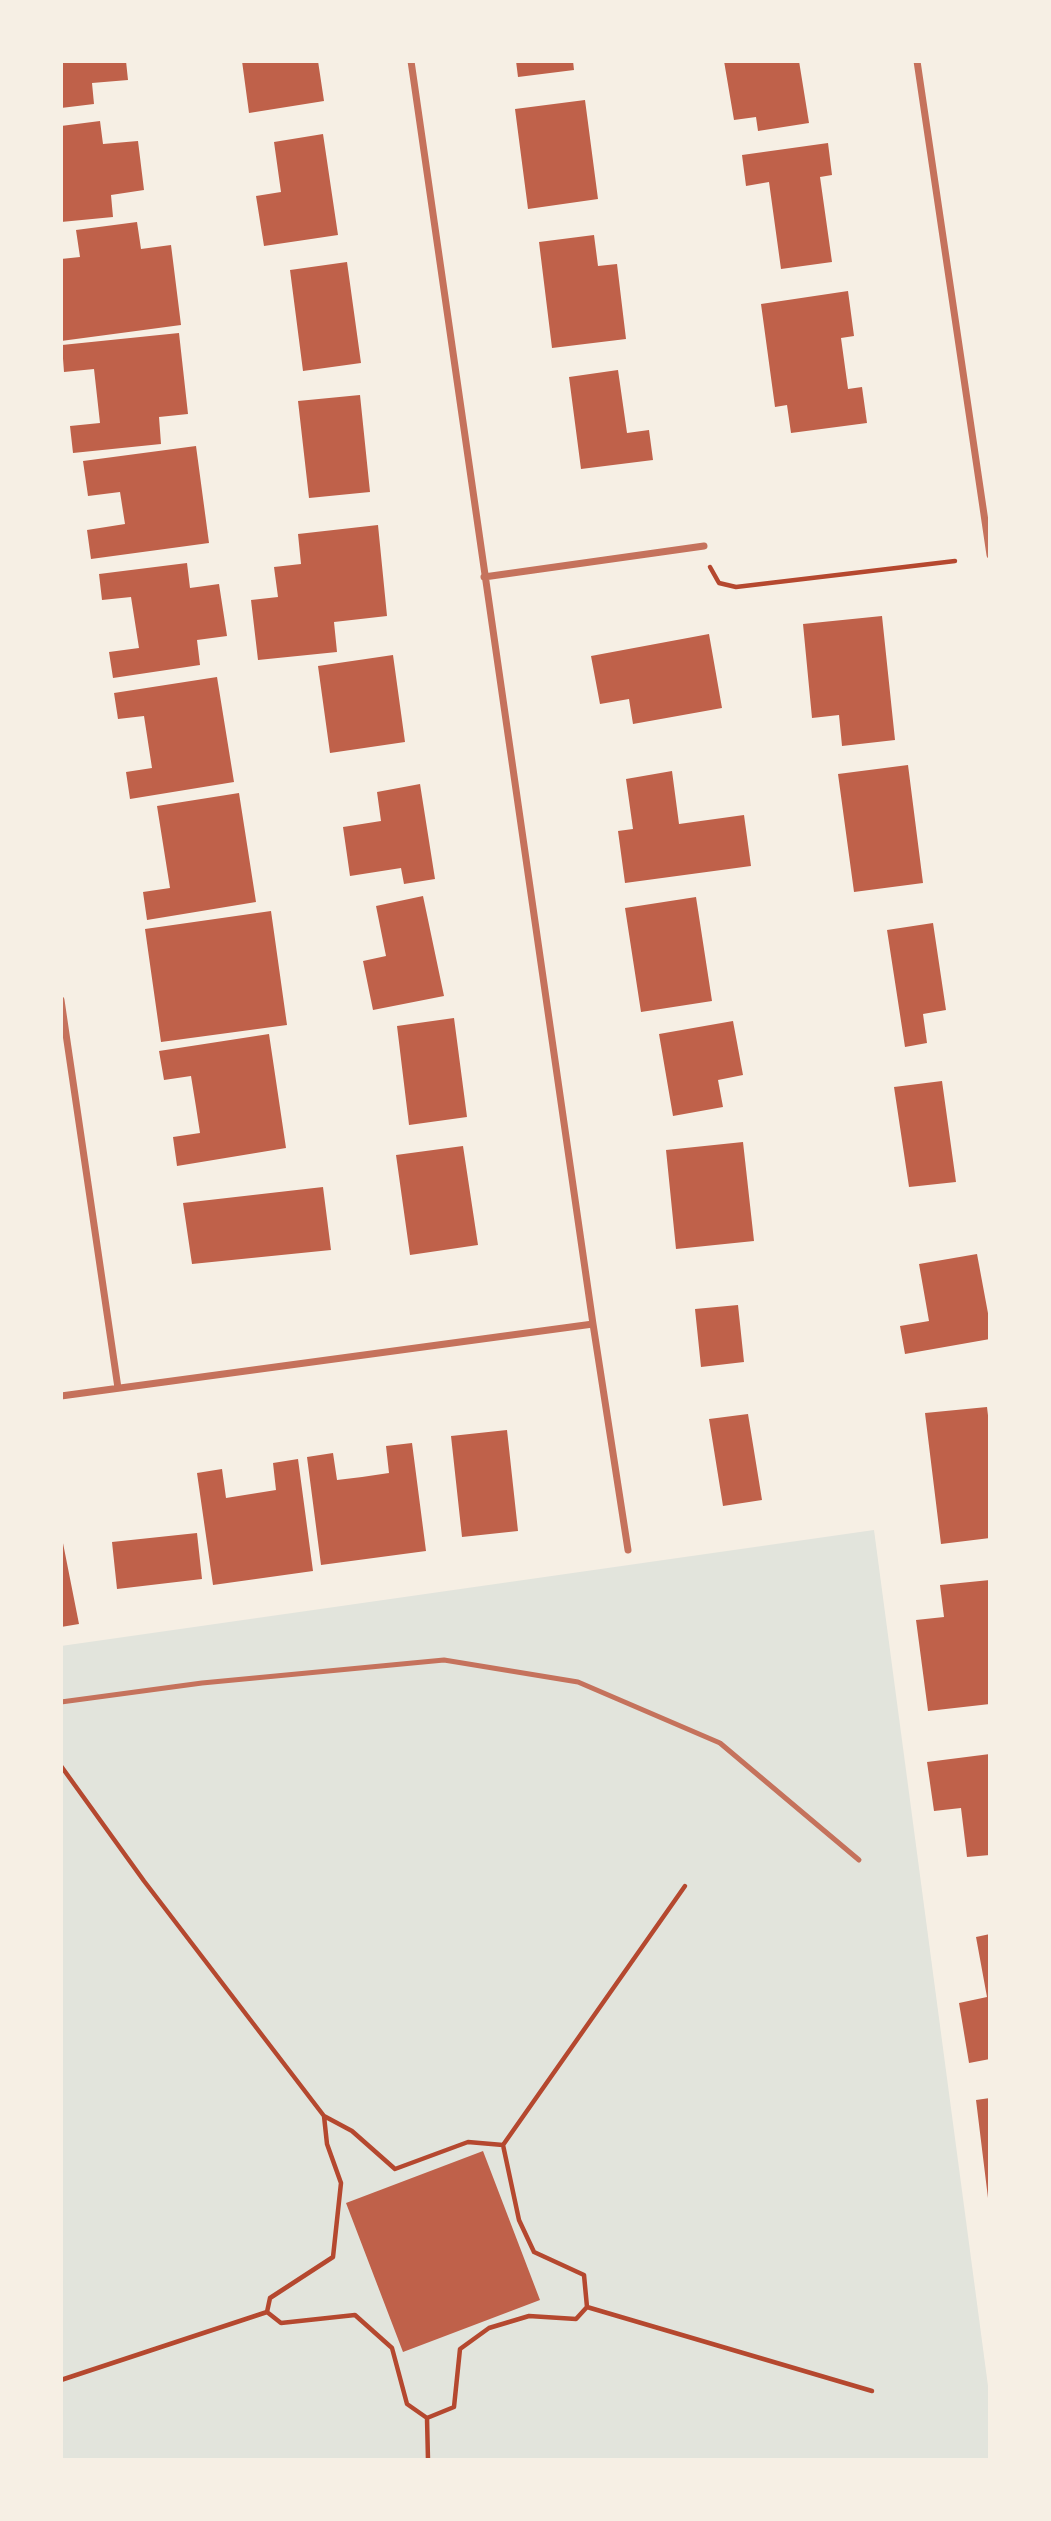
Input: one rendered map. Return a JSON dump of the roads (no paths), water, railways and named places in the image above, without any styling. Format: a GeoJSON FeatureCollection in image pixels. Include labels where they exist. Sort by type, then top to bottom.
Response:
{"type":"FeatureCollection","features":[{"type":"Feature","properties":{"kind":"street"},"geometry":{"type":"LineString","coordinates":[[411,61],[484,577],[628,1550]]}},
{"type":"Feature","properties":{"kind":"street"},"geometry":{"type":"LineString","coordinates":[[917,61],[986,505],[990,555]]}},
{"type":"Feature","properties":{"kind":"street"},"geometry":{"type":"LineString","coordinates":[[484,577],[704,546]]}},
{"type":"Feature","properties":{"kind":"street"},"geometry":{"type":"LineString","coordinates":[[61,1000],[118,1388]]}},
{"type":"Feature","properties":{"kind":"street"},"geometry":{"type":"LineString","coordinates":[[61,1396],[593,1324]]}},
{"type":"Feature","properties":{"kind":"lane"},"geometry":{"type":"LineString","coordinates":[[61,1702],[202,1684],[444,1660],[578,1682],[720,1743],[859,1860]]}}]}
